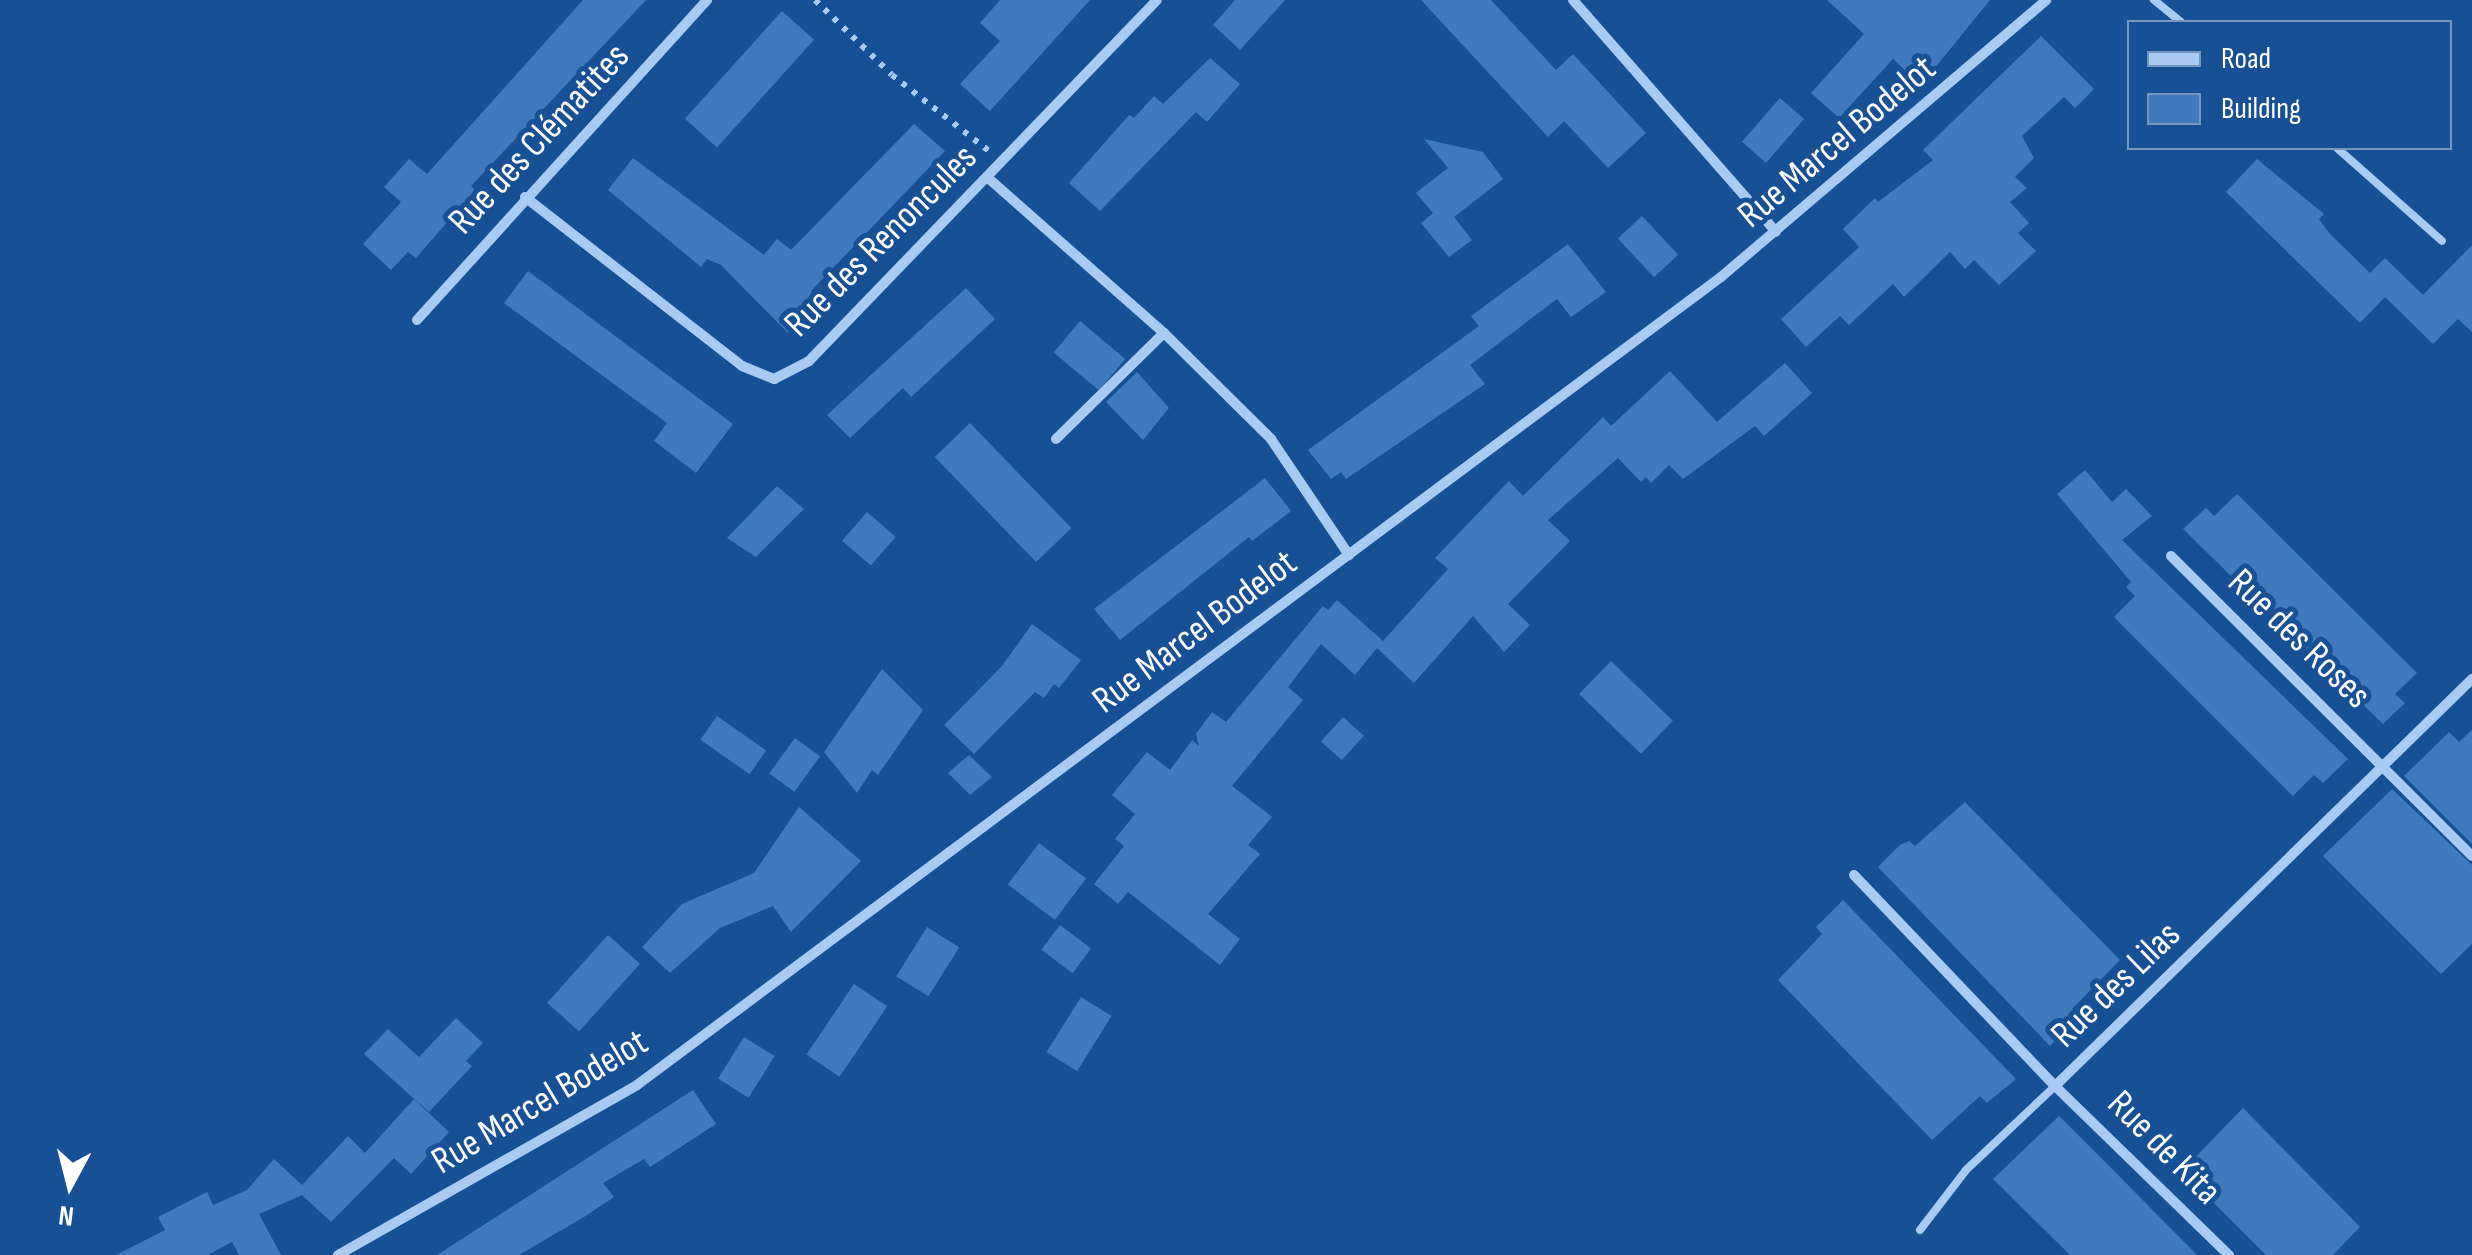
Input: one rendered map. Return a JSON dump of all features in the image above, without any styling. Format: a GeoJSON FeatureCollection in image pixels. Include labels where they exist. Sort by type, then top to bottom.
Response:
{"type":"FeatureCollection","features":[{"type":"Feature","properties":{"kind":"street","name":"Rue des Clématites"},"geometry":{"type":"LineString","coordinates":[[417,320],[708,0]]}},
{"type":"Feature","properties":{"kind":"street","name":"Rue des Renoncules"},"geometry":{"type":"LineString","coordinates":[[525,197],[742,366],[774,380],[809,361],[1157,0]]}},
{"type":"Feature","properties":{"kind":"street"},"geometry":{"type":"LineString","coordinates":[[1573,0],[1776,232]]}},
{"type":"Feature","properties":{"kind":"street","name":"Rue Marcel Bodelot"},"geometry":{"type":"LineString","coordinates":[[338,1255],[637,1084],[1776,232],[2046,0]]}},
{"type":"Feature","properties":{"kind":"street"},"geometry":{"type":"LineString","coordinates":[[987,176],[1164,333],[1271,439],[1349,555]]}},
{"type":"Feature","properties":{"kind":"street"},"geometry":{"type":"LineString","coordinates":[[1056,439],[1164,333]]}},
{"type":"Feature","properties":{"kind":"street","name":"Rue des Roses"},"geometry":{"type":"LineString","coordinates":[[2171,556],[2472,856]]}},
{"type":"Feature","properties":{"kind":"street","name":"Rue des Lilas"},"geometry":{"type":"LineString","coordinates":[[1854,876],[2055,1086],[2472,679]]}},
{"type":"Feature","properties":{"kind":"street","name":"Rue de Kita"},"geometry":{"type":"LineString","coordinates":[[2055,1086],[2228,1255]]}},
{"type":"Feature","properties":{"kind":"lane"},"geometry":{"type":"LineString","coordinates":[[2154,0],[2179,20]]}},
{"type":"Feature","properties":{"kind":"lane"},"geometry":{"type":"LineString","coordinates":[[2339,150],[2442,240]]}},
{"type":"Feature","properties":{"kind":"lane"},"geometry":{"type":"LineString","coordinates":[[1920,1230],[1966,1170],[2055,1086]]}},
{"type":"Feature","properties":{"kind":"path"},"geometry":{"type":"LineString","coordinates":[[815,0],[892,76],[1002,161]]}},
{"type":"Feature","properties":{"kind":"building"},"geometry":{"type":"Polygon","coordinates":[[[583,0],[646,0],[471,186],[475,190],[416,258],[408,252],[391,270],[363,244],[401,202],[384,187],[409,159],[427,174],[583,0]]]}},
{"type":"Feature","properties":{"kind":"building"},"geometry":{"type":"Polygon","coordinates":[[[1000,0],[1090,0],[990,111],[960,84],[1000,41],[980,23],[1000,0]]]}},
{"type":"Feature","properties":{"kind":"building"},"geometry":{"type":"Polygon","coordinates":[[[1235,0],[1285,0],[1240,50],[1213,25],[1235,0]]]}},
{"type":"Feature","properties":{"kind":"building"},"geometry":{"type":"Polygon","coordinates":[[[1421,0],[1491,0],[1556,70],[1573,54],[1646,133],[1608,168],[1564,121],[1548,137],[1421,0]]]}},
{"type":"Feature","properties":{"kind":"building"},"geometry":{"type":"Polygon","coordinates":[[[1827,0],[1990,0],[1921,85],[1893,59],[1839,118],[1811,93],[1864,34],[1827,0]]]}},
{"type":"Feature","properties":{"kind":"building"},"geometry":{"type":"Polygon","coordinates":[[[782,11],[814,40],[717,148],[685,119],[782,11]]]}},
{"type":"Feature","properties":{"kind":"building"},"geometry":{"type":"Polygon","coordinates":[[[2041,36],[2094,89],[2075,108],[2064,97],[2022,136],[2034,158],[2015,177],[2027,188],[2010,202],[2029,223],[2018,233],[2036,251],[1999,285],[1974,260],[1965,269],[1950,252],[1904,297],[1893,284],[1849,325],[1840,316],[1806,347],[1781,319],[1859,247],[1843,229],[1875,198],[1878,202],[1933,160],[1923,150],[2041,36]]]}},
{"type":"Feature","properties":{"kind":"building"},"geometry":{"type":"Polygon","coordinates":[[[1210,58],[1240,84],[1207,122],[1196,112],[1100,211],[1069,183],[1129,115],[1134,118],[1154,96],[1163,104],[1210,58]]]}},
{"type":"Feature","properties":{"kind":"building"},"geometry":{"type":"Polygon","coordinates":[[[1780,98],[1804,119],[1766,163],[1742,142],[1780,98]]]}},
{"type":"Feature","properties":{"kind":"building"},"geometry":{"type":"Polygon","coordinates":[[[914,124],[945,151],[811,291],[821,301],[788,333],[721,265],[707,259],[701,267],[608,190],[633,158],[764,255],[777,239],[791,250],[914,124]]]}},
{"type":"Feature","properties":{"kind":"building"},"geometry":{"type":"Polygon","coordinates":[[[1424,139],[1483,152],[1503,179],[1454,217],[1472,240],[1449,257],[1421,223],[1433,213],[1416,193],[1448,168],[1424,139]]]}},
{"type":"Feature","properties":{"kind":"building"},"geometry":{"type":"Polygon","coordinates":[[[2257,159],[2324,214],[2319,219],[2330,234],[2370,273],[2385,258],[2423,295],[2472,245],[2472,332],[2458,319],[2433,344],[2385,297],[2360,323],[2226,192],[2257,159]]]}},
{"type":"Feature","properties":{"kind":"building"},"geometry":{"type":"Polygon","coordinates":[[[1642,216],[1678,255],[1654,277],[1618,239],[1642,216]]]}},
{"type":"Feature","properties":{"kind":"building"},"geometry":{"type":"Polygon","coordinates":[[[1568,244],[1606,292],[1571,317],[1557,299],[1470,365],[1485,384],[1346,479],[1341,472],[1331,479],[1308,450],[1479,326],[1471,316],[1568,244]]]}},
{"type":"Feature","properties":{"kind":"building"},"geometry":{"type":"Polygon","coordinates":[[[528,271],[733,424],[696,473],[654,441],[667,423],[504,303],[528,271]]]}},
{"type":"Feature","properties":{"kind":"building"},"geometry":{"type":"Polygon","coordinates":[[[966,288],[995,319],[911,397],[903,388],[850,438],[827,415],[966,288]]]}},
{"type":"Feature","properties":{"kind":"building"},"geometry":{"type":"Polygon","coordinates":[[[1080,321],[1125,359],[1099,390],[1054,352],[1080,321]]]}},
{"type":"Feature","properties":{"kind":"building"},"geometry":{"type":"Polygon","coordinates":[[[1785,363],[1812,393],[1764,436],[1755,426],[1683,479],[1669,465],[1651,483],[1646,477],[1641,482],[1618,458],[1548,520],[1570,541],[1508,604],[1530,625],[1504,652],[1473,616],[1414,683],[1377,648],[1355,675],[1321,644],[1288,687],[1303,700],[1232,786],[1272,817],[1248,845],[1260,854],[1208,914],[1240,939],[1220,965],[1128,892],[1118,904],[1094,884],[1124,846],[1115,839],[1135,814],[1112,795],[1147,752],[1170,770],[1192,740],[1199,746],[1196,734],[1212,712],[1226,722],[1323,606],[1328,610],[1337,600],[1383,641],[1448,569],[1435,558],[1509,481],[1523,496],[1603,417],[1611,426],[1670,371],[1717,422],[1785,363]]]}},
{"type":"Feature","properties":{"kind":"building"},"geometry":{"type":"Polygon","coordinates":[[[1137,372],[1169,408],[1143,440],[1106,402],[1137,372]]]}},
{"type":"Feature","properties":{"kind":"building"},"geometry":{"type":"Polygon","coordinates":[[[970,423],[1071,528],[1036,562],[935,457],[970,423]]]}},
{"type":"Feature","properties":{"kind":"building"},"geometry":{"type":"Polygon","coordinates":[[[2085,470],[2112,502],[2126,489],[2152,516],[2122,540],[2348,759],[2323,783],[2314,775],[2293,796],[2114,617],[2135,596],[2126,587],[2131,582],[2057,494],[2085,470]]]}},
{"type":"Feature","properties":{"kind":"building"},"geometry":{"type":"Polygon","coordinates":[[[1265,478],[1291,511],[1252,541],[1249,537],[1120,640],[1094,609],[1265,478]]]}},
{"type":"Feature","properties":{"kind":"building"},"geometry":{"type":"Polygon","coordinates":[[[777,486],[804,509],[756,557],[727,538],[777,486]]]}},
{"type":"Feature","properties":{"kind":"building"},"geometry":{"type":"Polygon","coordinates":[[[2237,494],[2417,673],[2395,694],[2405,703],[2383,724],[2183,529],[2206,508],[2214,516],[2237,494]]]}},
{"type":"Feature","properties":{"kind":"building"},"geometry":{"type":"Polygon","coordinates":[[[867,512],[896,537],[871,566],[842,541],[867,512]]]}},
{"type":"Feature","properties":{"kind":"building"},"geometry":{"type":"Polygon","coordinates":[[[1032,624],[1081,660],[1059,688],[1054,684],[1044,698],[1035,692],[974,754],[944,725],[1002,666],[1032,624]]]}},
{"type":"Feature","properties":{"kind":"building"},"geometry":{"type":"Polygon","coordinates":[[[1611,661],[1673,721],[1641,754],[1579,694],[1611,661]]]}},
{"type":"Feature","properties":{"kind":"building"},"geometry":{"type":"Polygon","coordinates":[[[882,669],[923,710],[878,775],[872,770],[857,793],[824,752],[882,669]]]}},
{"type":"Feature","properties":{"kind":"building"},"geometry":{"type":"Polygon","coordinates":[[[717,716],[766,750],[750,774],[700,740],[717,716]]]}},
{"type":"Feature","properties":{"kind":"building"},"geometry":{"type":"Polygon","coordinates":[[[1343,717],[1364,736],[1342,760],[1321,742],[1343,717]]]}},
{"type":"Feature","properties":{"kind":"building"},"geometry":{"type":"Polygon","coordinates":[[[2472,730],[2472,844],[2404,776],[2449,732],[2459,742],[2472,730]]]}},
{"type":"Feature","properties":{"kind":"building"},"geometry":{"type":"Polygon","coordinates":[[[795,738],[820,756],[794,792],[769,774],[795,738]]]}},
{"type":"Feature","properties":{"kind":"building"},"geometry":{"type":"Polygon","coordinates":[[[969,755],[992,777],[970,795],[948,773],[969,755]]]}},
{"type":"Feature","properties":{"kind":"building"},"geometry":{"type":"Polygon","coordinates":[[[2392,789],[2472,865],[2472,944],[2441,974],[2323,856],[2392,789]]]}},
{"type":"Feature","properties":{"kind":"building"},"geometry":{"type":"Polygon","coordinates":[[[1965,802],[2120,960],[2072,1009],[2078,1016],[2050,1046],[1878,867],[1900,845],[1909,841],[1915,846],[1965,802]]]}},
{"type":"Feature","properties":{"kind":"building"},"geometry":{"type":"Polygon","coordinates":[[[799,807],[861,861],[791,932],[773,906],[720,928],[670,973],[642,947],[682,904],[754,873],[799,807]]]}},
{"type":"Feature","properties":{"kind":"building"},"geometry":{"type":"Polygon","coordinates":[[[1039,843],[1086,879],[1055,920],[1008,885],[1039,843]]]}},
{"type":"Feature","properties":{"kind":"building"},"geometry":{"type":"Polygon","coordinates":[[[1843,900],[2016,1079],[1987,1103],[1980,1096],[1932,1140],[1778,980],[1822,934],[1816,927],[1843,900]]]}},
{"type":"Feature","properties":{"kind":"building"},"geometry":{"type":"Polygon","coordinates":[[[1060,925],[1091,948],[1072,973],[1041,950],[1060,925]]]}},
{"type":"Feature","properties":{"kind":"building"},"geometry":{"type":"Polygon","coordinates":[[[927,927],[959,947],[928,996],[896,976],[927,927]]]}},
{"type":"Feature","properties":{"kind":"building"},"geometry":{"type":"Polygon","coordinates":[[[608,935],[640,964],[579,1031],[547,1003],[608,935]]]}},
{"type":"Feature","properties":{"kind":"building"},"geometry":{"type":"Polygon","coordinates":[[[854,984],[887,1006],[840,1077],[806,1054],[854,984]]]}},
{"type":"Feature","properties":{"kind":"building"},"geometry":{"type":"Polygon","coordinates":[[[1081,997],[1112,1016],[1077,1071],[1047,1052],[1081,997]]]}},
{"type":"Feature","properties":{"kind":"building"},"geometry":{"type":"Polygon","coordinates":[[[456,1018],[483,1043],[466,1061],[472,1066],[429,1112],[364,1054],[388,1029],[419,1057],[456,1018]]]}},
{"type":"Feature","properties":{"kind":"building"},"geometry":{"type":"Polygon","coordinates":[[[744,1037],[775,1056],[749,1098],[718,1079],[744,1037]]]}},
{"type":"Feature","properties":{"kind":"building"},"geometry":{"type":"Polygon","coordinates":[[[693,1090],[716,1124],[650,1167],[644,1159],[603,1183],[614,1197],[584,1217],[519,1255],[437,1255],[693,1090]]]}},
{"type":"Feature","properties":{"kind":"building"},"geometry":{"type":"Polygon","coordinates":[[[414,1099],[449,1132],[411,1174],[394,1158],[331,1222],[302,1195],[259,1214],[281,1255],[239,1255],[232,1242],[208,1255],[116,1255],[165,1230],[158,1217],[207,1192],[213,1205],[247,1190],[274,1159],[302,1185],[348,1136],[365,1153],[414,1099]]]}},
{"type":"Feature","properties":{"kind":"building"},"geometry":{"type":"Polygon","coordinates":[[[2243,1108],[2360,1227],[2333,1255],[2266,1255],[2182,1171],[2243,1108]]]}},
{"type":"Feature","properties":{"kind":"building"},"geometry":{"type":"Polygon","coordinates":[[[2059,1116],[2197,1255],[2070,1255],[1993,1179],[2059,1116]]]}}]}
